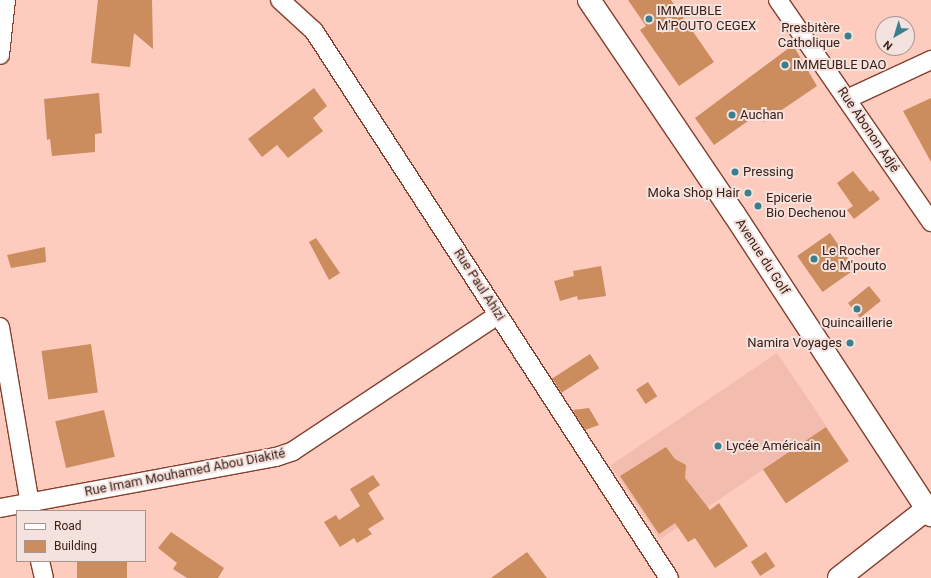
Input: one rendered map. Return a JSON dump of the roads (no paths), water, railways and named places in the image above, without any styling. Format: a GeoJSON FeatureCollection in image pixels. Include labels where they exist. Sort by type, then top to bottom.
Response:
{"type":"FeatureCollection","features":[{"type":"Feature","properties":{"kind":"main road","name":"Avenue du Golf"},"geometry":{"type":"LineString","coordinates":[[589,0],[734,214],[930,510]]}},
{"type":"Feature","properties":{"kind":"main road"},"geometry":{"type":"LineString","coordinates":[[839,578],[930,510]]}},
{"type":"Feature","properties":{"kind":"street"},"geometry":{"type":"LineString","coordinates":[[0,55],[6,0]]}},
{"type":"Feature","properties":{"kind":"street","name":"Rue Paul Ahizi"},"geometry":{"type":"LineString","coordinates":[[280,0],[314,31],[670,578]]}},
{"type":"Feature","properties":{"kind":"street","name":"Rue Abonon Adjé"},"geometry":{"type":"LineString","coordinates":[[778,0],[931,222]]}},
{"type":"Feature","properties":{"kind":"street"},"geometry":{"type":"LineString","coordinates":[[847,99],[931,60]]}},
{"type":"Feature","properties":{"kind":"street","name":"Rue Imam Mouhamed Abou Diakité"},"geometry":{"type":"LineString","coordinates":[[0,508],[30,507],[276,458],[293,451],[498,315]]}},
{"type":"Feature","properties":{"kind":"street"},"geometry":{"type":"LineString","coordinates":[[0,327],[30,507]]}},
{"type":"Feature","properties":{"kind":"street"},"geometry":{"type":"LineString","coordinates":[[40,562],[44,578]]}},
{"type":"Feature","properties":{"kind":"place","name":"IMMEUBLE M'POUTO CEGEX"},"geometry":{"type":"Point","coordinates":[649,19]}},
{"type":"Feature","properties":{"kind":"place","name":"Presbitère Catholique"},"geometry":{"type":"Point","coordinates":[848,36]}},
{"type":"Feature","properties":{"kind":"place","name":"IMMEUBLE DAO"},"geometry":{"type":"Point","coordinates":[785,65]}},
{"type":"Feature","properties":{"kind":"place","name":"Auchan"},"geometry":{"type":"Point","coordinates":[732,115]}},
{"type":"Feature","properties":{"kind":"place","name":"Pressing"},"geometry":{"type":"Point","coordinates":[735,172]}},
{"type":"Feature","properties":{"kind":"place","name":"Moka Shop Hair"},"geometry":{"type":"Point","coordinates":[748,193]}},
{"type":"Feature","properties":{"kind":"place","name":"Epicerie Bio Dechenou"},"geometry":{"type":"Point","coordinates":[758,206]}},
{"type":"Feature","properties":{"kind":"place","name":"Le Rocher de M'pouto"},"geometry":{"type":"Point","coordinates":[814,259]}},
{"type":"Feature","properties":{"kind":"place","name":"Quincaillerie"},"geometry":{"type":"Point","coordinates":[857,309]}},
{"type":"Feature","properties":{"kind":"place","name":"Namira Voyages"},"geometry":{"type":"Point","coordinates":[850,343]}},
{"type":"Feature","properties":{"kind":"place","name":"Lycée Américain"},"geometry":{"type":"Point","coordinates":[718,446]}}]}
